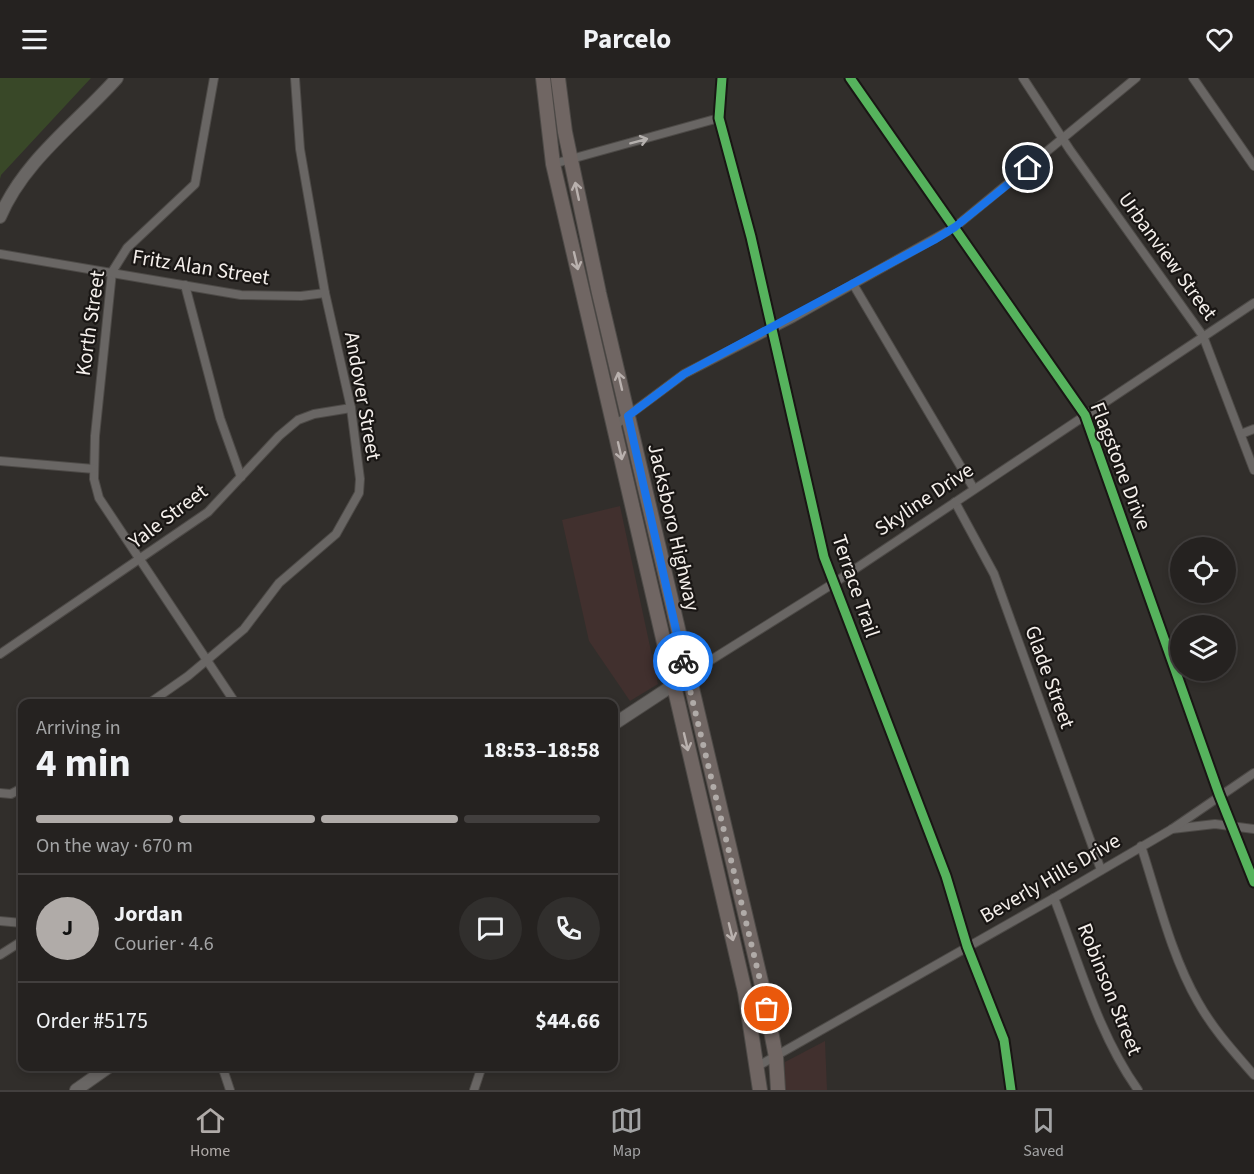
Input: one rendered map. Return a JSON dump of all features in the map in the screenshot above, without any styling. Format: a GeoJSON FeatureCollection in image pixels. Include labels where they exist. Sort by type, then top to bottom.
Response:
{"type":"FeatureCollection","features":[{"type":"Feature","properties":{"kind":"main road","name":"Jacksboro Highway"},"geometry":{"type":"LineString","coordinates":[[543,78],[553,164],[745,992],[760,1090]]}},
{"type":"Feature","properties":{"kind":"main road","name":"Jacksboro Highway"},"geometry":{"type":"LineString","coordinates":[[558,78],[561,112],[577,158],[603,308],[776,1057],[778,1090]]}},
{"type":"Feature","properties":{"kind":"main road"},"geometry":{"type":"LineString","coordinates":[[588,311],[603,308]]}},
{"type":"Feature","properties":{"kind":"main road"},"geometry":{"type":"LineString","coordinates":[[718,880],[736,877]]}},
{"type":"Feature","properties":{"kind":"street"},"geometry":{"type":"LineString","coordinates":[[0,218],[7,201],[27,171],[117,78]]}},
{"type":"Feature","properties":{"kind":"street","name":"Korth Street"},"geometry":{"type":"LineString","coordinates":[[214,78],[195,184],[127,248],[112,272],[106,303],[94,467],[99,498],[233,699]]}},
{"type":"Feature","properties":{"kind":"street","name":"Andover Street"},"geometry":{"type":"LineString","coordinates":[[155,699],[208,660],[244,629],[279,583],[323,548],[346,520],[359,493],[360,479],[351,408],[325,293],[300,149],[295,78]]}},
{"type":"Feature","properties":{"kind":"street","name":"Terrace Trail"},"geometry":{"type":"LineString","coordinates":[[722,78],[719,118],[772,328],[824,557],[946,876],[967,946],[1004,1040],[1011,1090]]}},
{"type":"Feature","properties":{"kind":"street","name":"Flagstone Drive"},"geometry":{"type":"LineString","coordinates":[[850,78],[1085,414],[1219,794],[1254,882]]}},
{"type":"Feature","properties":{"kind":"street","name":"Urbanview Street"},"geometry":{"type":"LineString","coordinates":[[1023,78],[1062,139],[1203,336],[1254,470]]}},
{"type":"Feature","properties":{"kind":"street"},"geometry":{"type":"LineString","coordinates":[[614,426],[684,374],[955,227],[1136,78]]}},
{"type":"Feature","properties":{"kind":"street"},"geometry":{"type":"LineString","coordinates":[[1193,78],[1254,166]]}},
{"type":"Feature","properties":{"kind":"street"},"geometry":{"type":"LineString","coordinates":[[553,164],[719,118]]}},
{"type":"Feature","properties":{"kind":"street","name":"Fritz Alan Street"},"geometry":{"type":"LineString","coordinates":[[0,254],[265,297],[325,293]]}},
{"type":"Feature","properties":{"kind":"street"},"geometry":{"type":"LineString","coordinates":[[853,284],[975,489]]}},
{"type":"Feature","properties":{"kind":"street"},"geometry":{"type":"LineString","coordinates":[[185,285],[220,418],[241,477]]}},
{"type":"Feature","properties":{"kind":"street","name":"Skyline Drive"},"geometry":{"type":"LineString","coordinates":[[618,721],[834,583],[1254,303]]}},
{"type":"Feature","properties":{"kind":"street","name":"Yale Street"},"geometry":{"type":"LineString","coordinates":[[0,654],[207,512],[298,420],[314,414],[351,408]]}},
{"type":"Feature","properties":{"kind":"street"},"geometry":{"type":"LineString","coordinates":[[1241,434],[1254,429]]}},
{"type":"Feature","properties":{"kind":"street"},"geometry":{"type":"LineString","coordinates":[[0,461],[94,467]]}},
{"type":"Feature","properties":{"kind":"street","name":"Glade Street"},"geometry":{"type":"LineString","coordinates":[[955,502],[994,574],[1101,870]]}},
{"type":"Feature","properties":{"kind":"street","name":"Beverly Hills Drive"},"geometry":{"type":"LineString","coordinates":[[758,1066],[1172,829],[1219,794],[1254,773]]}},
{"type":"Feature","properties":{"kind":"street"},"geometry":{"type":"LineString","coordinates":[[0,794],[11,794],[18,790]]}},
{"type":"Feature","properties":{"kind":"street"},"geometry":{"type":"LineString","coordinates":[[1172,829],[1215,824],[1254,829]]}},
{"type":"Feature","properties":{"kind":"street"},"geometry":{"type":"LineString","coordinates":[[1142,846],[1176,953],[1192,991],[1225,1043],[1254,1075]]}},
{"type":"Feature","properties":{"kind":"street","name":"Robinson Street"},"geometry":{"type":"LineString","coordinates":[[1054,898],[1121,1067],[1138,1090]]}},
{"type":"Feature","properties":{"kind":"street"},"geometry":{"type":"LineString","coordinates":[[0,921],[18,923]]}},
{"type":"Feature","properties":{"kind":"street"},"geometry":{"type":"LineString","coordinates":[[0,955],[18,944]]}},
{"type":"Feature","properties":{"kind":"street"},"geometry":{"type":"LineString","coordinates":[[76,1090],[103,1071]]}},
{"type":"Feature","properties":{"kind":"street"},"geometry":{"type":"LineString","coordinates":[[224,1071],[230,1090]]}},
{"type":"Feature","properties":{"kind":"street"},"geometry":{"type":"LineString","coordinates":[[474,1090],[480,1071]]}},
{"type":"Feature","properties":{"kind":"shaded area"},"geometry":{"type":"Polygon","coordinates":[[[620,506],[658,684],[630,701],[589,641],[562,520],[620,506]]]}},
{"type":"Feature","properties":{"kind":"shaded area"},"geometry":{"type":"Polygon","coordinates":[[[825,1041],[827,1090],[785,1090],[785,1062],[825,1041]]]}},
{"type":"Feature","properties":{"kind":"green space"},"geometry":{"type":"Polygon","coordinates":[[[0,78],[91,78],[1,175],[0,179],[0,78]]]}},
{"type":"Feature","properties":{"kind":"cycle path"},"geometry":{"type":"LineString","coordinates":[[722,78],[719,118],[751,237],[824,557],[946,876],[967,946],[1004,1040],[1011,1090]]}},
{"type":"Feature","properties":{"kind":"cycle path"},"geometry":{"type":"LineString","coordinates":[[850,78],[1085,415],[1219,794],[1254,882]]}},
{"type":"Feature","properties":{"kind":"way so far"},"geometry":{"type":"LineString","coordinates":[[683,661],[767,1009]]}},
{"type":"Feature","properties":{"kind":"route"},"geometry":{"type":"LineString","coordinates":[[683,661],[628,416],[684,374],[793,318],[955,227],[1028,168]]}}]}
